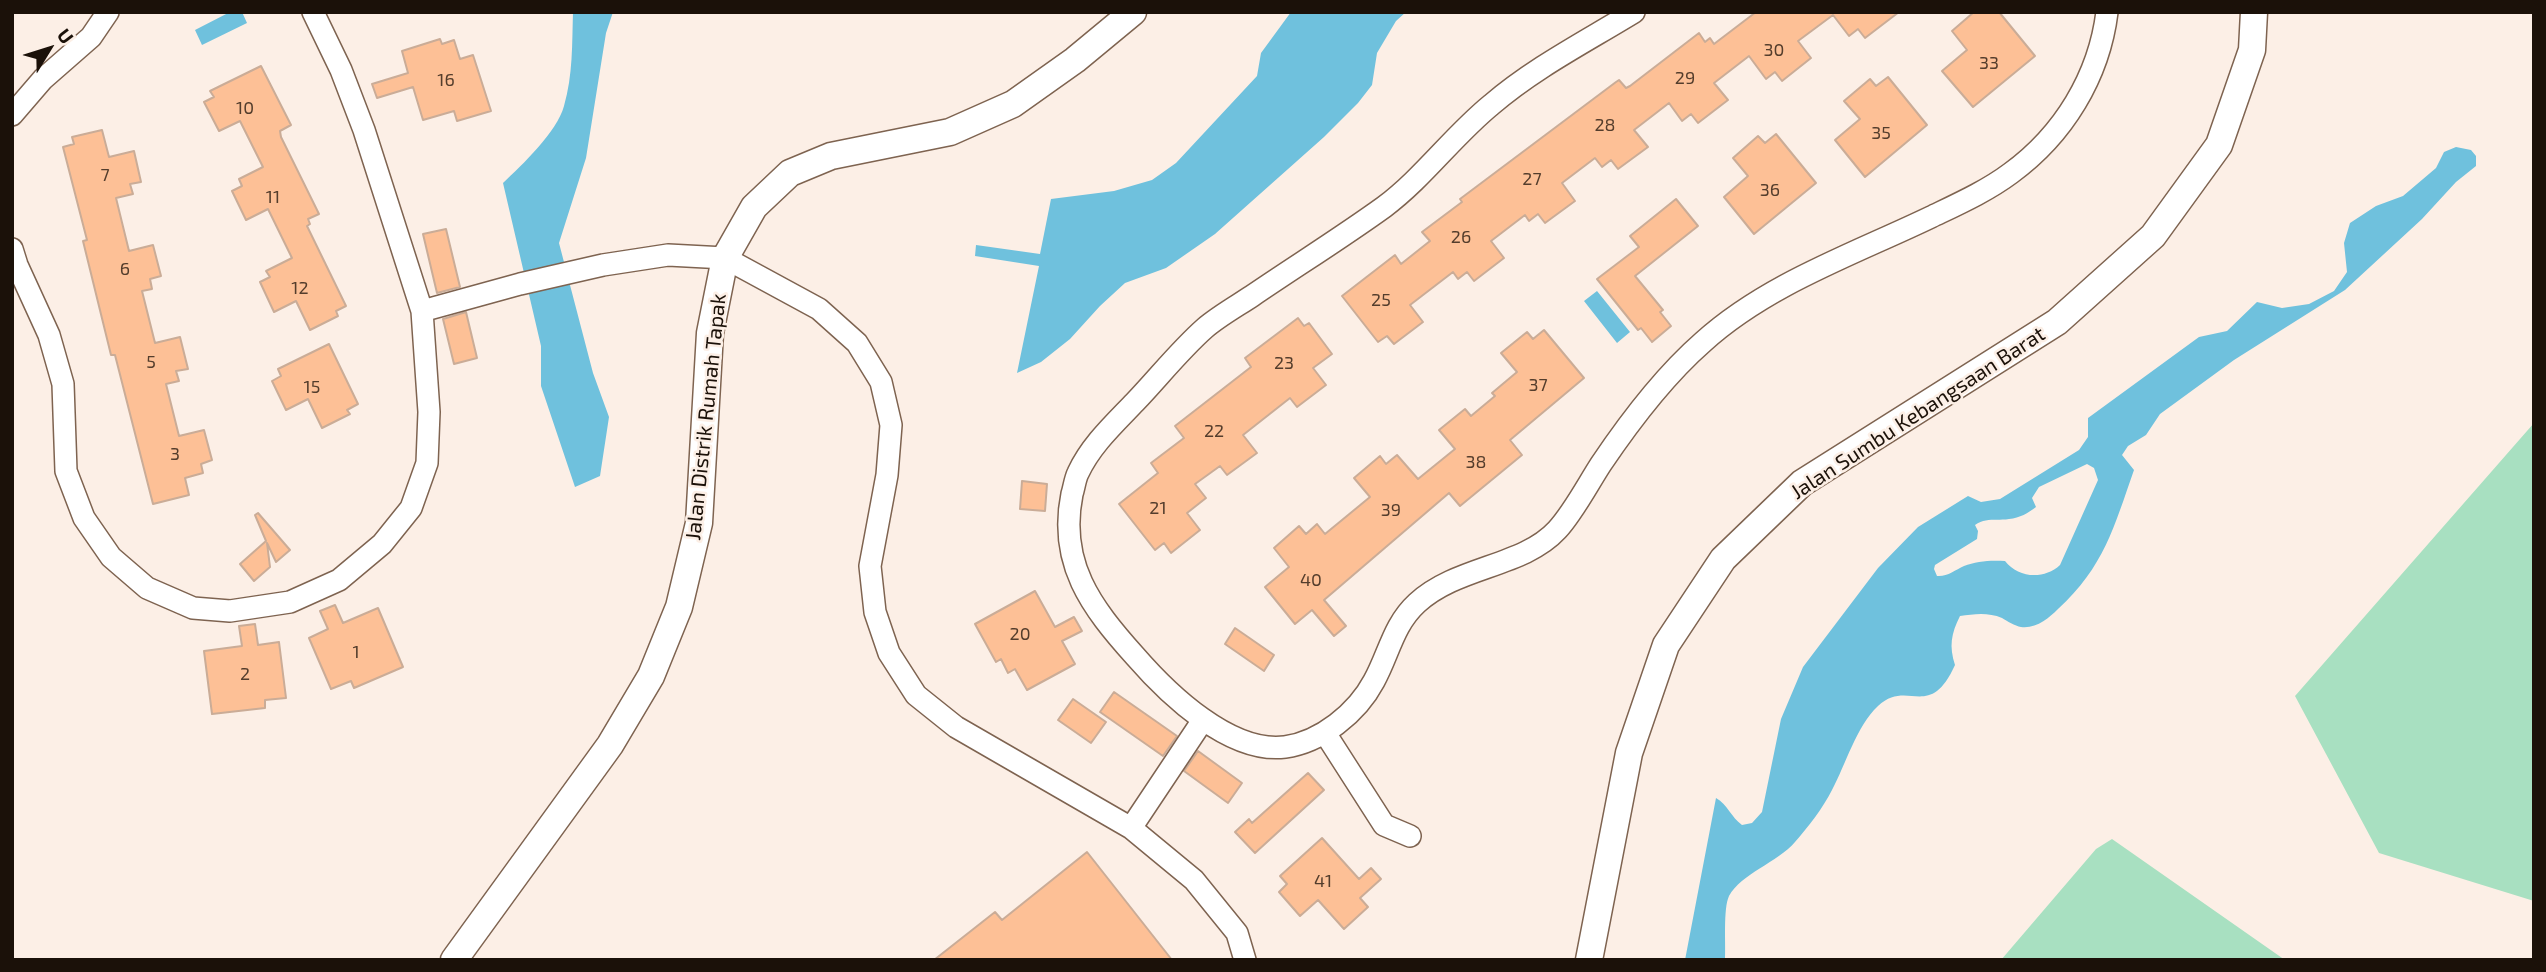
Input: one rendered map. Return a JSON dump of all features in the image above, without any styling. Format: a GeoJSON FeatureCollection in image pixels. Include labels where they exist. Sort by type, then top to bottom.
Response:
{"type":"FeatureCollection","features":[{"type":"Feature","properties":{"kind":"street"},"geometry":{"type":"LineString","coordinates":[[12,115],[43,79],[91,37],[108,12]]}},
{"type":"Feature","properties":{"kind":"street"},"geometry":{"type":"LineString","coordinates":[[12,249],[49,335],[63,384],[66,471],[84,518],[111,557],[147,588],[193,608],[230,611],[290,602],[339,580],[382,544],[411,508],[427,463],[429,412],[422,311],[364,130],[341,70],[313,12]]}},
{"type":"Feature","properties":{"kind":"street","name":"Jalan Distrik Rumah Tapak"},"geometry":{"type":"LineString","coordinates":[[454,960],[610,745],[651,676],[679,607],[699,523],[710,333],[725,258],[754,207],[790,173],[831,156],[950,132],[1013,104],[1075,60],[1133,12]]}},
{"type":"Feature","properties":{"kind":"street"},"geometry":{"type":"LineString","coordinates":[[1634,12],[1524,79],[1488,107],[1389,204],[1206,326],[1098,441],[1076,475],[1069,512],[1070,555],[1083,588],[1131,653],[1173,697],[1203,720],[1255,745],[1287,747],[1325,733],[1355,708],[1374,682],[1394,631],[1415,604],[1441,585],[1527,552],[1557,531],[1615,443],[1655,391],[1700,344],[1740,312],[1794,281],[1962,202],[2010,174],[2048,141],[2067,116],[2094,70],[2107,12]]}},
{"type":"Feature","properties":{"kind":"street","name":"Jalan Sumbu Kebangsaan Barat"},"geometry":{"type":"LineString","coordinates":[[1589,960],[1629,753],[1666,645],[1723,559],[1802,483],[2057,322],[2153,236],[2219,145],[2252,50],[2254,12]]}},
{"type":"Feature","properties":{"kind":"street"},"geometry":{"type":"LineString","coordinates":[[422,311],[603,265],[668,256],[725,258],[819,309],[857,343],[881,382],[891,425],[887,475],[870,566],[875,612],[889,653],[916,695],[956,727],[1131,828],[1194,880],[1237,933],[1245,960]]}},
{"type":"Feature","properties":{"kind":"street"},"geometry":{"type":"LineString","coordinates":[[1131,828],[1203,720]]}},
{"type":"Feature","properties":{"kind":"street"},"geometry":{"type":"LineString","coordinates":[[1325,733],[1384,825],[1410,836]]}},
{"type":"Feature","properties":{"kind":"green space"},"geometry":{"type":"Polygon","coordinates":[[[2534,423],[2534,901],[2379,853],[2295,696],[2534,423]]]}},
{"type":"Feature","properties":{"kind":"green space"},"geometry":{"type":"Polygon","coordinates":[[[2112,839],[2285,960],[2001,960],[2096,849],[2112,839]]]}},
{"type":"Feature","properties":{"kind":"water"},"geometry":{"type":"Polygon","coordinates":[[[230,12],[242,12],[247,23],[202,45],[195,30],[230,12]]]}},
{"type":"Feature","properties":{"kind":"water"},"geometry":{"type":"Polygon","coordinates":[[[573,12],[613,12],[606,33],[586,158],[559,243],[593,373],[609,417],[600,476],[575,487],[541,386],[541,346],[503,183],[538,148],[560,116],[571,71],[573,12]]]}},
{"type":"Feature","properties":{"kind":"water"},"geometry":{"type":"Polygon","coordinates":[[[1291,12],[1406,12],[1396,21],[1377,53],[1372,85],[1324,137],[1215,234],[1166,268],[1125,283],[1070,339],[1041,362],[1017,373],[1039,266],[975,256],[976,245],[1040,254],[1051,199],[1114,191],[1152,180],[1176,163],[1257,76],[1261,53],[1291,12]]]}},
{"type":"Feature","properties":{"kind":"water"},"geometry":{"type":"Polygon","coordinates":[[[2456,147],[2471,150],[2476,156],[2476,166],[2456,182],[2422,219],[2345,290],[2234,360],[2160,414],[2146,435],[2128,446],[2122,455],[2134,470],[2120,510],[2097,562],[2074,593],[2042,622],[2032,626],[2016,626],[1992,615],[1960,616],[1952,640],[1955,665],[1945,682],[1936,692],[1927,696],[1899,696],[1878,706],[1864,724],[1828,797],[1810,824],[1788,849],[1742,881],[1729,896],[1725,918],[1725,960],[1685,960],[1716,798],[1742,825],[1752,823],[1762,812],[1781,719],[1803,667],[1878,568],[1918,527],[1968,496],[1981,502],[2000,499],[2079,450],[2088,437],[2088,418],[2199,337],[2227,331],[2257,302],[2282,308],[2309,304],[2334,291],[2347,272],[2344,243],[2350,223],[2376,206],[2403,196],[2436,168],[2444,152],[2456,147]],[[2087,464],[2039,487],[2032,498],[2036,507],[2024,515],[1987,520],[1975,525],[1978,531],[1977,539],[1935,565],[1937,576],[1969,564],[1989,561],[2005,561],[2017,571],[2031,575],[2054,570],[2060,565],[2098,480],[2094,468],[2087,464]]]}},
{"type":"Feature","properties":{"kind":"water"},"geometry":{"type":"Polygon","coordinates":[[[1597,291],[1630,332],[1617,343],[1584,301],[1597,291]]]}},
{"type":"Feature","properties":{"kind":"building"},"geometry":{"type":"Polygon","coordinates":[[[1756,12],[1899,12],[1865,38],[1858,29],[1849,36],[1833,15],[1798,41],[1811,58],[1782,81],[1775,72],[1766,79],[1749,56],[1714,83],[1728,100],[1698,123],[1691,114],[1682,121],[1669,103],[1634,130],[1648,147],[1618,169],[1611,160],[1602,167],[1595,158],[1562,183],[1575,201],[1545,223],[1538,214],[1529,221],[1525,215],[1491,241],[1504,258],[1474,281],[1467,272],[1458,279],[1453,272],[1410,305],[1423,322],[1394,344],[1387,336],[1378,342],[1342,296],[1395,255],[1401,264],[1430,241],[1422,232],[1462,202],[1460,199],[1616,82],[1619,80],[1626,88],[1630,86],[1699,33],[1705,42],[1710,38],[1714,44],[1756,12]]]}},
{"type":"Feature","properties":{"kind":"building"},"geometry":{"type":"Polygon","coordinates":[[[1974,12],[1999,12],[2035,56],[1973,107],[1942,71],[1967,50],[1952,31],[1974,12]]]}},
{"type":"Feature","properties":{"kind":"building"},"geometry":{"type":"Polygon","coordinates":[[[440,39],[442,44],[454,40],[460,59],[473,55],[491,111],[457,121],[454,111],[423,120],[413,87],[377,98],[372,84],[408,73],[402,51],[440,39]]]}},
{"type":"Feature","properties":{"kind":"building"},"geometry":{"type":"Polygon","coordinates":[[[261,66],[291,125],[280,131],[281,137],[319,214],[308,219],[310,224],[307,226],[346,306],[336,311],[338,316],[310,330],[296,301],[274,312],[260,282],[270,277],[266,271],[292,258],[268,209],[246,220],[232,191],[242,186],[239,179],[263,167],[240,121],[219,131],[204,102],[214,97],[210,91],[261,66]]]}},
{"type":"Feature","properties":{"kind":"building"},"geometry":{"type":"Polygon","coordinates":[[[1888,77],[1927,125],[1865,177],[1835,140],[1860,119],[1844,101],[1870,79],[1876,86],[1888,77]]]}},
{"type":"Feature","properties":{"kind":"building"},"geometry":{"type":"Polygon","coordinates":[[[102,130],[109,157],[134,151],[141,182],[130,184],[133,194],[116,198],[129,251],[153,245],[161,276],[150,279],[152,289],[142,291],[155,343],[180,337],[188,369],[176,371],[179,381],[166,384],[179,436],[204,430],[212,460],[201,464],[203,473],[185,478],[189,495],[153,504],[115,355],[111,355],[83,241],[87,240],[63,147],[74,144],[72,137],[102,130]]]}},
{"type":"Feature","properties":{"kind":"building"},"geometry":{"type":"Polygon","coordinates":[[[1776,134],[1816,183],[1754,234],[1724,197],[1748,176],[1733,158],[1758,136],[1765,143],[1776,134]]]}},
{"type":"Feature","properties":{"kind":"building"},"geometry":{"type":"Polygon","coordinates":[[[1676,199],[1698,226],[1635,276],[1663,310],[1660,312],[1671,326],[1652,342],[1641,328],[1638,330],[1597,279],[1639,247],[1630,236],[1676,199]]]}},
{"type":"Feature","properties":{"kind":"building"},"geometry":{"type":"Polygon","coordinates":[[[446,229],[460,287],[437,293],[423,234],[446,229]]]}},
{"type":"Feature","properties":{"kind":"building"},"geometry":{"type":"Polygon","coordinates":[[[466,312],[477,358],[454,364],[443,319],[466,312]]]}},
{"type":"Feature","properties":{"kind":"building"},"geometry":{"type":"Polygon","coordinates":[[[1298,318],[1304,326],[1309,323],[1332,354],[1313,368],[1326,385],[1297,407],[1290,398],[1243,435],[1257,453],[1227,475],[1220,466],[1195,484],[1206,498],[1187,513],[1200,530],[1171,553],[1164,543],[1155,550],[1119,504],[1158,473],[1151,463],[1184,438],[1175,426],[1251,367],[1245,358],[1298,318]]]}},
{"type":"Feature","properties":{"kind":"building"},"geometry":{"type":"Polygon","coordinates":[[[1544,330],[1584,378],[1510,440],[1522,455],[1460,506],[1449,493],[1324,600],[1346,626],[1334,636],[1312,610],[1295,624],[1265,587],[1289,567],[1274,548],[1299,526],[1306,534],[1317,524],[1325,534],[1370,497],[1354,478],[1380,456],[1386,464],[1397,455],[1418,479],[1455,449],[1439,430],[1465,409],[1471,416],[1495,396],[1492,393],[1517,372],[1501,353],[1527,332],[1533,339],[1544,330]]]}},
{"type":"Feature","properties":{"kind":"building"},"geometry":{"type":"Polygon","coordinates":[[[329,344],[358,404],[347,410],[350,414],[322,428],[308,399],[286,410],[272,381],[281,376],[278,369],[329,344]]]}},
{"type":"Feature","properties":{"kind":"building"},"geometry":{"type":"Polygon","coordinates":[[[1022,481],[1047,484],[1045,511],[1020,509],[1022,481]]]}},
{"type":"Feature","properties":{"kind":"building"},"geometry":{"type":"Polygon","coordinates":[[[258,513],[290,550],[276,562],[267,543],[270,567],[254,581],[240,564],[266,541],[255,515],[258,513]]]}},
{"type":"Feature","properties":{"kind":"building"},"geometry":{"type":"Polygon","coordinates":[[[1035,591],[1055,627],[1074,617],[1082,631],[1062,641],[1075,664],[1027,690],[1015,669],[1008,673],[1001,659],[996,662],[975,624],[1035,591]]]}},
{"type":"Feature","properties":{"kind":"building"},"geometry":{"type":"Polygon","coordinates":[[[335,605],[343,623],[378,608],[403,667],[354,688],[351,681],[331,689],[309,638],[328,629],[320,611],[335,605]]]}},
{"type":"Feature","properties":{"kind":"building"},"geometry":{"type":"Polygon","coordinates":[[[255,624],[258,645],[279,642],[286,698],[265,700],[265,708],[212,714],[204,651],[242,646],[239,626],[255,624]]]}},
{"type":"Feature","properties":{"kind":"building"},"geometry":{"type":"Polygon","coordinates":[[[1235,628],[1274,655],[1264,671],[1225,644],[1235,628]]]}},
{"type":"Feature","properties":{"kind":"building"},"geometry":{"type":"Polygon","coordinates":[[[1114,692],[1177,736],[1163,756],[1100,712],[1114,692]]]}},
{"type":"Feature","properties":{"kind":"building"},"geometry":{"type":"Polygon","coordinates":[[[1073,699],[1106,722],[1091,743],[1058,720],[1073,699]]]}},
{"type":"Feature","properties":{"kind":"building"},"geometry":{"type":"Polygon","coordinates":[[[1198,751],[1242,783],[1228,803],[1184,771],[1198,751]]]}},
{"type":"Feature","properties":{"kind":"building"},"geometry":{"type":"Polygon","coordinates":[[[1308,773],[1324,790],[1255,853],[1235,832],[1249,819],[1252,823],[1308,773]]]}},
{"type":"Feature","properties":{"kind":"building"},"geometry":{"type":"Polygon","coordinates":[[[1322,838],[1359,879],[1371,868],[1381,879],[1360,898],[1368,907],[1344,929],[1318,900],[1300,916],[1279,892],[1287,884],[1280,876],[1322,838]]]}},
{"type":"Feature","properties":{"kind":"building"},"geometry":{"type":"Polygon","coordinates":[[[1087,852],[1172,960],[934,960],[995,912],[1002,920],[1087,852]]]}}]}
